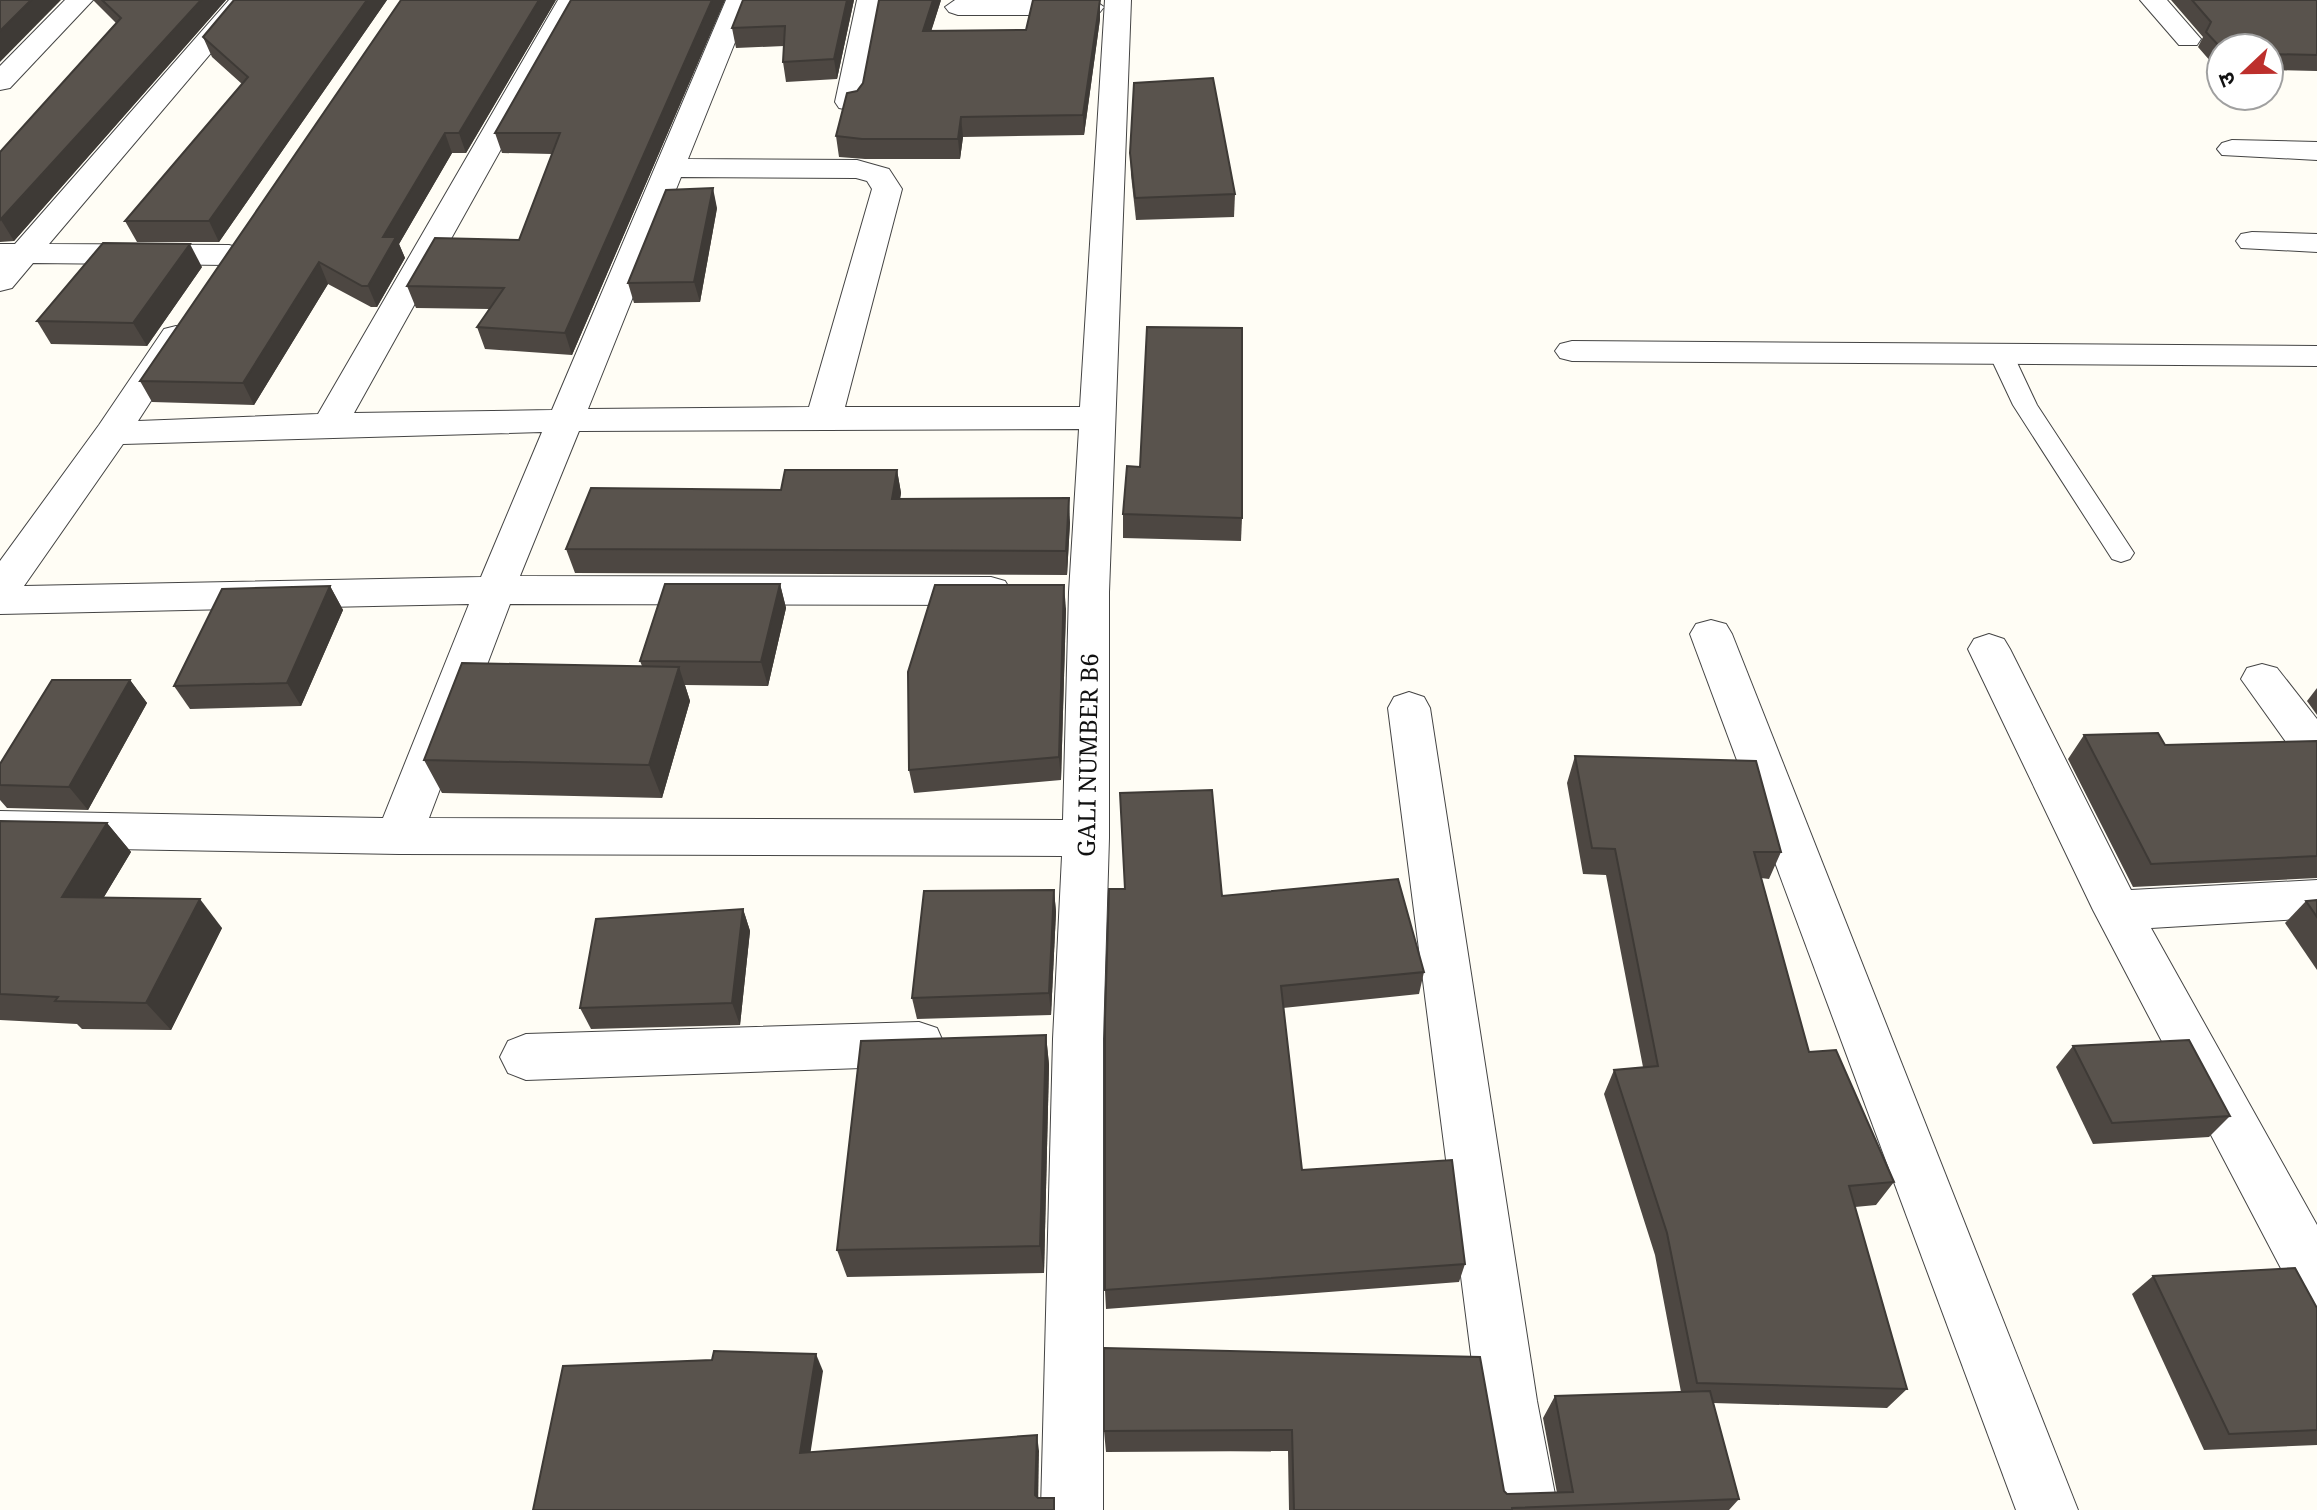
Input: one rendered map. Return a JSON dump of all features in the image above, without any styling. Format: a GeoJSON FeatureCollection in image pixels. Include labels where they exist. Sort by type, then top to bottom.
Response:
{"type":"FeatureCollection","features":[{"type":"Feature","properties":{"kind":"street"},"geometry":{"type":"LineString","coordinates":[[0,82],[80,0]]}},
{"type":"Feature","properties":{"kind":"street"},"geometry":{"type":"LineString","coordinates":[[0,281],[12,253],[243,0]]}},
{"type":"Feature","properties":{"kind":"street"},"geometry":{"type":"LineString","coordinates":[[331,423],[571,0]]}},
{"type":"Feature","properties":{"kind":"street"},"geometry":{"type":"LineString","coordinates":[[399,836],[495,590],[739,0]]}},
{"type":"Feature","properties":{"kind":"street"},"geometry":{"type":"LineString","coordinates":[[849,102],[870,0]]}},
{"type":"Feature","properties":{"kind":"street"},"geometry":{"type":"LineString","coordinates":[[2153,0],[2188,39]]}},
{"type":"Feature","properties":{"kind":"street"},"geometry":{"type":"LineString","coordinates":[[958,7],[1118,4]]}},
{"type":"Feature","properties":{"kind":"street","name":"GALI NUMBER B6"},"geometry":{"type":"LineString","coordinates":[[1072,1510],[1054,1040],[1086,838],[1058,592],[1099,418],[1118,4]]}},
{"type":"Feature","properties":{"kind":"street"},"geometry":{"type":"LineString","coordinates":[[2232,149],[2317,151]]}},
{"type":"Feature","properties":{"kind":"street"},"geometry":{"type":"LineString","coordinates":[[670,168],[857,169],[878,175],[887,189],[824,418]]}},
{"type":"Feature","properties":{"kind":"street"},"geometry":{"type":"LineString","coordinates":[[2252,241],[2317,243]]}},
{"type":"Feature","properties":{"kind":"street"},"geometry":{"type":"LineString","coordinates":[[0,590],[112,433],[221,268],[12,253]]}},
{"type":"Feature","properties":{"kind":"street"},"geometry":{"type":"LineString","coordinates":[[1572,351],[2317,356]]}},
{"type":"Feature","properties":{"kind":"street"},"geometry":{"type":"LineString","coordinates":[[112,433],[331,423],[566,418],[1099,418]]}},
{"type":"Feature","properties":{"kind":"street"},"geometry":{"type":"LineString","coordinates":[[0,600],[495,590],[1058,592]]}},
{"type":"Feature","properties":{"kind":"street"},"geometry":{"type":"LineString","coordinates":[[1711,634],[2047,1510]]}},
{"type":"Feature","properties":{"kind":"street"},"geometry":{"type":"LineString","coordinates":[[1989,649],[2117,910],[2317,1280]]}},
{"type":"Feature","properties":{"kind":"street"},"geometry":{"type":"LineString","coordinates":[[2262,679],[2317,751]]}},
{"type":"Feature","properties":{"kind":"street"},"geometry":{"type":"LineString","coordinates":[[1409,708],[1507,1401],[1527,1510]]}},
{"type":"Feature","properties":{"kind":"street"},"geometry":{"type":"LineString","coordinates":[[0,829],[399,836],[1086,838]]}},
{"type":"Feature","properties":{"kind":"street"},"geometry":{"type":"LineString","coordinates":[[2117,910],[2317,899]]}},
{"type":"Feature","properties":{"kind":"street"},"geometry":{"type":"LineString","coordinates":[[526,1057],[968,1043]]}},
{"type":"Feature","properties":{"kind":"lane"},"geometry":{"type":"LineString","coordinates":[[2001,354],[2025,405],[2121,553]]}},
{"type":"Feature","properties":{"kind":"building"},"geometry":{"type":"Polygon","coordinates":[[[0,0],[31,0],[0,31],[0,0]]]}},
{"type":"Feature","properties":{"kind":"building"},"geometry":{"type":"Polygon","coordinates":[[[102,0],[201,0],[0,220],[0,152],[121,18],[102,0]]]}},
{"type":"Feature","properties":{"kind":"building"},"geometry":{"type":"Polygon","coordinates":[[[234,0],[367,0],[209,221],[125,221],[248,77],[203,37],[234,0]]]}},
{"type":"Feature","properties":{"kind":"building"},"geometry":{"type":"Polygon","coordinates":[[[401,0],[539,0],[459,133],[445,133],[383,237],[396,237],[368,286],[362,286],[319,262],[243,383],[140,381],[401,0]]]}},
{"type":"Feature","properties":{"kind":"building"},"geometry":{"type":"Polygon","coordinates":[[[571,0],[712,0],[565,333],[477,327],[504,288],[407,286],[435,238],[519,240],[560,133],[495,133],[571,0]]]}},
{"type":"Feature","properties":{"kind":"building"},"geometry":{"type":"Polygon","coordinates":[[[743,0],[847,0],[834,59],[783,62],[785,26],[732,28],[743,0]]]}},
{"type":"Feature","properties":{"kind":"building"},"geometry":{"type":"Polygon","coordinates":[[[879,0],[933,0],[923,31],[1026,30],[1033,0],[1100,0],[1083,115],[961,117],[958,139],[836,136],[847,93],[857,91],[863,83],[879,0]]]}},
{"type":"Feature","properties":{"kind":"building"},"geometry":{"type":"Polygon","coordinates":[[[2192,0],[2317,0],[2317,55],[2285,54],[2285,32],[2206,32],[2211,22],[2192,0]]]}},
{"type":"Feature","properties":{"kind":"building"},"geometry":{"type":"Polygon","coordinates":[[[1213,78],[1235,194],[1135,198],[1130,153],[1134,83],[1213,78]]]}},
{"type":"Feature","properties":{"kind":"building"},"geometry":{"type":"Polygon","coordinates":[[[713,188],[694,282],[628,283],[666,190],[713,188]]]}},
{"type":"Feature","properties":{"kind":"building"},"geometry":{"type":"Polygon","coordinates":[[[103,243],[190,244],[133,323],[37,321],[103,243]]]}},
{"type":"Feature","properties":{"kind":"building"},"geometry":{"type":"Polygon","coordinates":[[[1147,327],[1242,328],[1242,518],[1123,514],[1127,466],[1140,467],[1147,327]]]}},
{"type":"Feature","properties":{"kind":"building"},"geometry":{"type":"Polygon","coordinates":[[[785,470],[897,470],[892,499],[1069,498],[1066,551],[566,549],[591,488],[781,490],[785,470]]]}},
{"type":"Feature","properties":{"kind":"building"},"geometry":{"type":"Polygon","coordinates":[[[665,584],[780,584],[761,662],[640,661],[665,584]]]}},
{"type":"Feature","properties":{"kind":"building"},"geometry":{"type":"Polygon","coordinates":[[[935,585],[1064,585],[1059,757],[909,770],[908,672],[935,585]]]}},
{"type":"Feature","properties":{"kind":"building"},"geometry":{"type":"Polygon","coordinates":[[[330,586],[287,683],[174,686],[222,589],[330,586]]]}},
{"type":"Feature","properties":{"kind":"building"},"geometry":{"type":"Polygon","coordinates":[[[462,663],[679,667],[649,765],[424,760],[462,663]]]}},
{"type":"Feature","properties":{"kind":"building"},"geometry":{"type":"Polygon","coordinates":[[[52,680],[130,680],[69,787],[0,785],[0,764],[52,680]]]}},
{"type":"Feature","properties":{"kind":"building"},"geometry":{"type":"Polygon","coordinates":[[[2158,733],[2165,745],[2317,741],[2317,856],[2151,864],[2084,735],[2158,733]]]}},
{"type":"Feature","properties":{"kind":"building"},"geometry":{"type":"Polygon","coordinates":[[[1575,756],[1756,761],[1781,852],[1754,852],[1809,1052],[1836,1050],[1894,1182],[1849,1186],[1907,1389],[1697,1383],[1667,1233],[1614,1070],[1658,1066],[1615,849],[1592,848],[1575,756]]]}},
{"type":"Feature","properties":{"kind":"building"},"geometry":{"type":"Polygon","coordinates":[[[1212,790],[1222,896],[1398,879],[1424,972],[1281,986],[1302,1170],[1452,1160],[1465,1264],[1105,1290],[1105,1018],[1109,889],[1125,889],[1120,793],[1212,790]]]}},
{"type":"Feature","properties":{"kind":"building"},"geometry":{"type":"Polygon","coordinates":[[[0,821],[107,823],[62,897],[200,899],[146,1003],[55,1001],[58,997],[0,994],[0,821]]]}},
{"type":"Feature","properties":{"kind":"building"},"geometry":{"type":"Polygon","coordinates":[[[1054,890],[1049,993],[912,998],[924,891],[1054,890]]]}},
{"type":"Feature","properties":{"kind":"building"},"geometry":{"type":"Polygon","coordinates":[[[2317,900],[2317,917],[2306,901],[2317,900]]]}},
{"type":"Feature","properties":{"kind":"building"},"geometry":{"type":"Polygon","coordinates":[[[743,909],[732,1003],[580,1008],[596,919],[743,909]]]}},
{"type":"Feature","properties":{"kind":"building"},"geometry":{"type":"Polygon","coordinates":[[[1046,1035],[1040,1246],[837,1250],[861,1041],[1046,1035]]]}},
{"type":"Feature","properties":{"kind":"building"},"geometry":{"type":"Polygon","coordinates":[[[2189,1040],[2230,1116],[2112,1123],[2073,1046],[2189,1040]]]}},
{"type":"Feature","properties":{"kind":"building"},"geometry":{"type":"Polygon","coordinates":[[[2295,1268],[2317,1308],[2317,1430],[2229,1434],[2153,1276],[2295,1268]]]}},
{"type":"Feature","properties":{"kind":"building"},"geometry":{"type":"Polygon","coordinates":[[[1104,1348],[1480,1357],[1507,1494],[1573,1492],[1555,1396],[1710,1391],[1739,1499],[1512,1510],[1294,1510],[1292,1430],[1104,1431],[1104,1348]]]}},
{"type":"Feature","properties":{"kind":"building"},"geometry":{"type":"Polygon","coordinates":[[[714,1351],[816,1354],[800,1453],[1037,1435],[1035,1495],[1038,1498],[1054,1498],[1054,1510],[533,1510],[563,1366],[712,1360],[714,1351]]]}}]}
